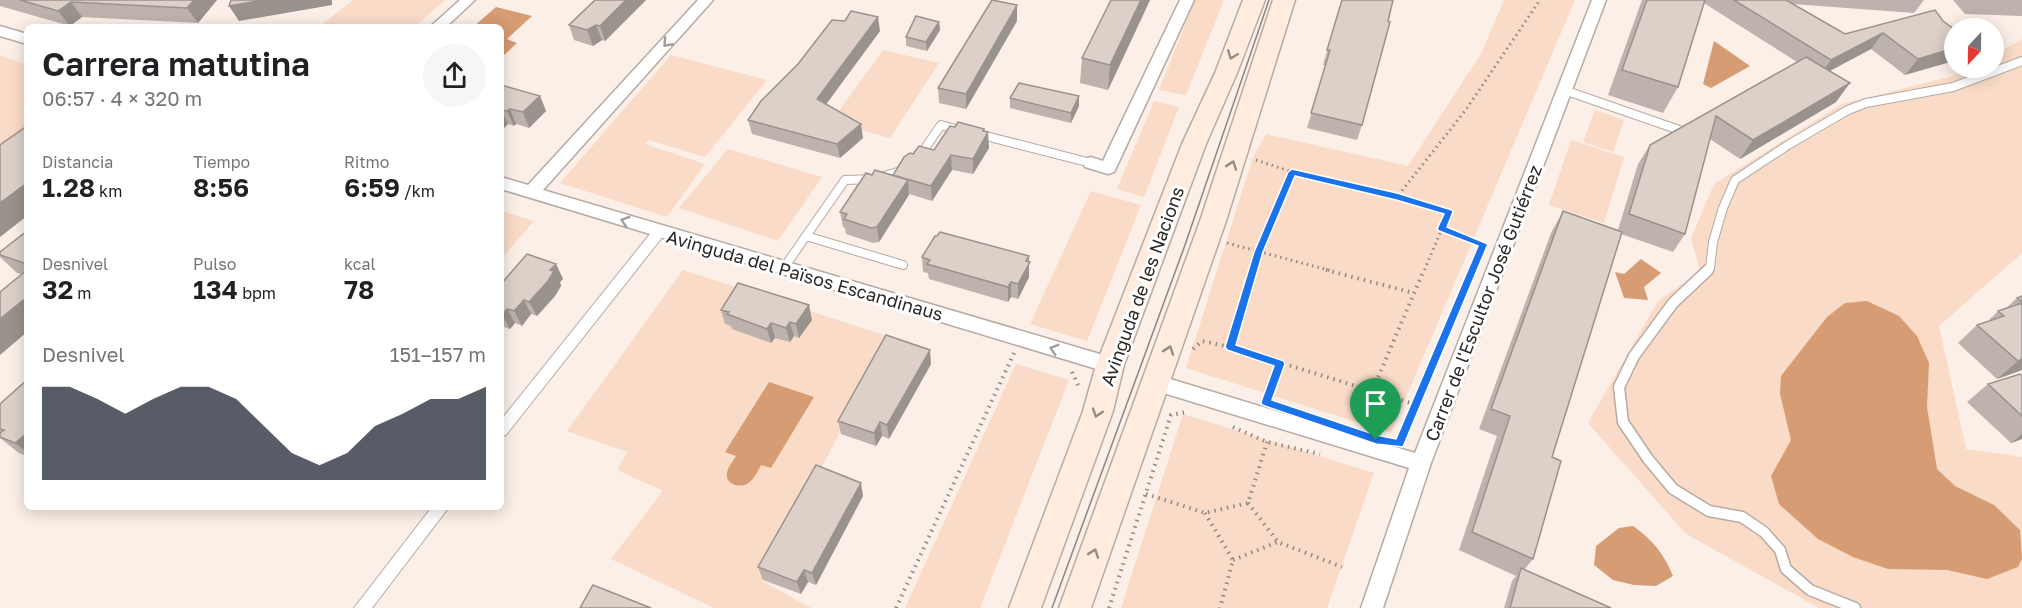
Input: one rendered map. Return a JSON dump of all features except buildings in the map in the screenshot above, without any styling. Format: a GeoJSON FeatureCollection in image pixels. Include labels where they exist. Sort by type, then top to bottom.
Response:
{"type":"FeatureCollection","features":[{"type":"Feature","properties":{"kind":"main road","name":"Avinguda de les Nacions"},"geometry":{"type":"LineString","coordinates":[[1025,608],[1098,411],[1110,365],[1194,144],[1226,73],[1254,0]]}},
{"type":"Feature","properties":{"kind":"main road"},"geometry":{"type":"LineString","coordinates":[[1076,608],[1236,154],[1284,0]]}},
{"type":"Feature","properties":{"kind":"street"},"geometry":{"type":"LineString","coordinates":[[440,24],[468,0]]}},
{"type":"Feature","properties":{"kind":"street"},"geometry":{"type":"LineString","coordinates":[[532,192],[706,0]]}},
{"type":"Feature","properties":{"kind":"street"},"geometry":{"type":"LineString","coordinates":[[1091,164],[1108,168],[1187,0]]}},
{"type":"Feature","properties":{"kind":"street","name":"Carrer de l'Escultor José Gutiérrez"},"geometry":{"type":"LineString","coordinates":[[1372,608],[1421,463],[1599,0]]}},
{"type":"Feature","properties":{"kind":"street"},"geometry":{"type":"LineString","coordinates":[[0,31],[24,38]]}},
{"type":"Feature","properties":{"kind":"street","name":"Avinguda del Països Escandinaus"},"geometry":{"type":"LineString","coordinates":[[504,184],[1110,365]]}},
{"type":"Feature","properties":{"kind":"street"},"geometry":{"type":"LineString","coordinates":[[504,427],[659,232]]}},
{"type":"Feature","properties":{"kind":"street"},"geometry":{"type":"LineString","coordinates":[[1157,383],[1421,463]]}},
{"type":"Feature","properties":{"kind":"street"},"geometry":{"type":"LineString","coordinates":[[363,608],[439,510]]}},
{"type":"Feature","properties":{"kind":"lane"},"geometry":{"type":"LineString","coordinates":[[1855,608],[1810,590],[1786,569],[1780,550],[1764,532],[1742,518],[1709,511],[1673,489],[1648,459],[1623,422],[1619,387],[1634,356],[1673,303],[1710,268],[1713,242],[1723,208],[1735,180],[1848,110],[1866,103],[1953,87],[2022,61]]}},
{"type":"Feature","properties":{"kind":"lane"},"geometry":{"type":"LineString","coordinates":[[1564,90],[1685,132]]}},
{"type":"Feature","properties":{"kind":"lane"},"geometry":{"type":"LineString","coordinates":[[783,268],[844,180],[870,180],[901,171],[916,160],[940,125],[1091,164]]}},
{"type":"Feature","properties":{"kind":"lane"},"geometry":{"type":"LineString","coordinates":[[806,236],[903,265]]}},
{"type":"Feature","properties":{"kind":"path"},"geometry":{"type":"LineString","coordinates":[[1397,197],[1465,111],[1540,0]]}},
{"type":"Feature","properties":{"kind":"path"},"geometry":{"type":"LineString","coordinates":[[1230,347],[1258,252],[1292,172],[1449,212],[1373,389]]}},
{"type":"Feature","properties":{"kind":"path"},"geometry":{"type":"LineString","coordinates":[[1442,229],[1484,244]]}},
{"type":"Feature","properties":{"kind":"path"},"geometry":{"type":"LineString","coordinates":[[1479,255],[1488,234]]}},
{"type":"Feature","properties":{"kind":"path"},"geometry":{"type":"LineString","coordinates":[[1220,241],[1414,293]]}},
{"type":"Feature","properties":{"kind":"path"},"geometry":{"type":"LineString","coordinates":[[1376,449],[1376,440],[1399,444],[1475,266]]}},
{"type":"Feature","properties":{"kind":"path"},"geometry":{"type":"LineString","coordinates":[[896,608],[1020,339]]}},
{"type":"Feature","properties":{"kind":"path"},"geometry":{"type":"LineString","coordinates":[[1187,354],[1202,341],[1230,347],[1280,364],[1373,389],[1417,405]]}},
{"type":"Feature","properties":{"kind":"path"},"geometry":{"type":"LineString","coordinates":[[1277,406],[1266,402],[1280,364]]}},
{"type":"Feature","properties":{"kind":"path"},"geometry":{"type":"LineString","coordinates":[[1109,608],[1171,415],[1194,411]]}},
{"type":"Feature","properties":{"kind":"path"},"geometry":{"type":"LineString","coordinates":[[1225,424],[1267,442],[1323,454]]}},
{"type":"Feature","properties":{"kind":"path"},"geometry":{"type":"LineString","coordinates":[[1248,503],[1267,442]]}},
{"type":"Feature","properties":{"kind":"path"},"geometry":{"type":"LineString","coordinates":[[1146,494],[1205,513],[1248,503]]}},
{"type":"Feature","properties":{"kind":"path"},"geometry":{"type":"LineString","coordinates":[[1248,503],[1278,542],[1342,567]]}},
{"type":"Feature","properties":{"kind":"path"},"geometry":{"type":"LineString","coordinates":[[1205,513],[1233,560],[1220,608]]}},
{"type":"Feature","properties":{"kind":"path"},"geometry":{"type":"LineString","coordinates":[[1233,560],[1278,542]]}},
{"type":"Feature","properties":{"kind":"shaded area"},"geometry":{"type":"Polygon","coordinates":[[[353,0],[445,0],[417,24],[323,24],[353,0]]]}},
{"type":"Feature","properties":{"kind":"shaded area"},"geometry":{"type":"Polygon","coordinates":[[[1195,0],[1224,0],[1186,95],[1159,90],[1195,0]]]}},
{"type":"Feature","properties":{"kind":"shaded area"},"geometry":{"type":"Polygon","coordinates":[[[1504,0],[1575,0],[1391,433],[1186,368],[1253,157],[1266,134],[1408,166],[1482,52],[1504,0]]]}},
{"type":"Feature","properties":{"kind":"shaded area"},"geometry":{"type":"Polygon","coordinates":[[[496,7],[532,16],[507,39],[517,43],[504,55],[504,24],[476,24],[496,7]]]}},
{"type":"Feature","properties":{"kind":"shaded area"},"geometry":{"type":"Polygon","coordinates":[[[2022,39],[2022,253],[1939,326],[1966,449],[2022,457],[2022,608],[1819,608],[1686,534],[1588,423],[1658,301],[1700,271],[1691,238],[1714,184],[1842,104],[1945,78],[2004,78],[2004,49],[2022,39]]]}},
{"type":"Feature","properties":{"kind":"shaded area"},"geometry":{"type":"Polygon","coordinates":[[[1714,41],[1750,66],[1711,88],[1703,84],[1714,41]]]}},
{"type":"Feature","properties":{"kind":"shaded area"},"geometry":{"type":"Polygon","coordinates":[[[883,50],[939,63],[890,138],[831,122],[883,50]]]}},
{"type":"Feature","properties":{"kind":"shaded area"},"geometry":{"type":"Polygon","coordinates":[[[0,55],[24,64],[24,105],[21,105],[24,106],[24,133],[0,151],[0,55]]]}},
{"type":"Feature","properties":{"kind":"shaded area"},"geometry":{"type":"Polygon","coordinates":[[[671,55],[767,80],[705,157],[649,140],[645,144],[705,164],[667,217],[560,183],[671,55]]]}},
{"type":"Feature","properties":{"kind":"shaded area"},"geometry":{"type":"Polygon","coordinates":[[[1154,101],[1179,107],[1144,197],[1117,189],[1154,101]]]}},
{"type":"Feature","properties":{"kind":"shaded area"},"geometry":{"type":"Polygon","coordinates":[[[1595,110],[1624,120],[1613,152],[1583,142],[1595,110]]]}},
{"type":"Feature","properties":{"kind":"shaded area"},"geometry":{"type":"Polygon","coordinates":[[[1571,140],[1624,157],[1604,223],[1549,205],[1571,140]]]}},
{"type":"Feature","properties":{"kind":"shaded area"},"geometry":{"type":"Polygon","coordinates":[[[728,149],[822,177],[778,241],[679,208],[728,149]]]}},
{"type":"Feature","properties":{"kind":"shaded area"},"geometry":{"type":"Polygon","coordinates":[[[1091,191],[1141,205],[1087,341],[1030,324],[1091,191]]]}},
{"type":"Feature","properties":{"kind":"shaded area"},"geometry":{"type":"Polygon","coordinates":[[[504,212],[534,221],[504,256],[504,212]]]}},
{"type":"Feature","properties":{"kind":"shaded area"},"geometry":{"type":"Polygon","coordinates":[[[1641,259],[1661,273],[1644,287],[1648,300],[1624,298],[1615,272],[1624,274],[1641,259]]]}},
{"type":"Feature","properties":{"kind":"shaded area"},"geometry":{"type":"Polygon","coordinates":[[[683,270],[890,337],[762,581],[811,608],[714,608],[611,559],[663,491],[617,470],[627,452],[567,431],[683,270]]]}},
{"type":"Feature","properties":{"kind":"shaded area"},"geometry":{"type":"Polygon","coordinates":[[[1867,301],[1899,316],[1917,336],[1929,363],[1927,407],[1937,469],[1955,486],[1994,505],[2020,530],[2022,559],[2018,567],[1987,579],[1947,570],[1888,569],[1853,557],[1818,539],[1779,504],[1771,476],[1791,440],[1780,394],[1781,376],[1827,317],[1845,303],[1867,301]]]}},
{"type":"Feature","properties":{"kind":"shaded area"},"geometry":{"type":"Polygon","coordinates":[[[1016,364],[1069,380],[980,608],[905,608],[1016,364]]]}},
{"type":"Feature","properties":{"kind":"shaded area"},"geometry":{"type":"Polygon","coordinates":[[[769,382],[814,397],[771,468],[761,465],[747,484],[740,486],[733,484],[728,480],[727,473],[736,456],[725,452],[769,382]]]}},
{"type":"Feature","properties":{"kind":"shaded area"},"geometry":{"type":"Polygon","coordinates":[[[1183,414],[1374,473],[1327,608],[1121,608],[1183,414]]]}},
{"type":"Feature","properties":{"kind":"shaded area"},"geometry":{"type":"Polygon","coordinates":[[[1633,526],[1657,548],[1673,576],[1656,586],[1634,585],[1613,580],[1594,565],[1596,546],[1619,528],[1633,526]]]}},
{"type":"Feature","properties":{"kind":"tram line"},"geometry":{"type":"LineString","coordinates":[[1052,608],[1185,245],[1269,0]]}},
{"type":"Feature","properties":{"kind":"route"},"geometry":{"type":"LineString","coordinates":[[1292,172],[1449,212],[1442,229],[1484,244],[1399,444],[1376,440],[1266,402],[1280,364],[1230,347],[1258,252],[1292,172]]}}]}
